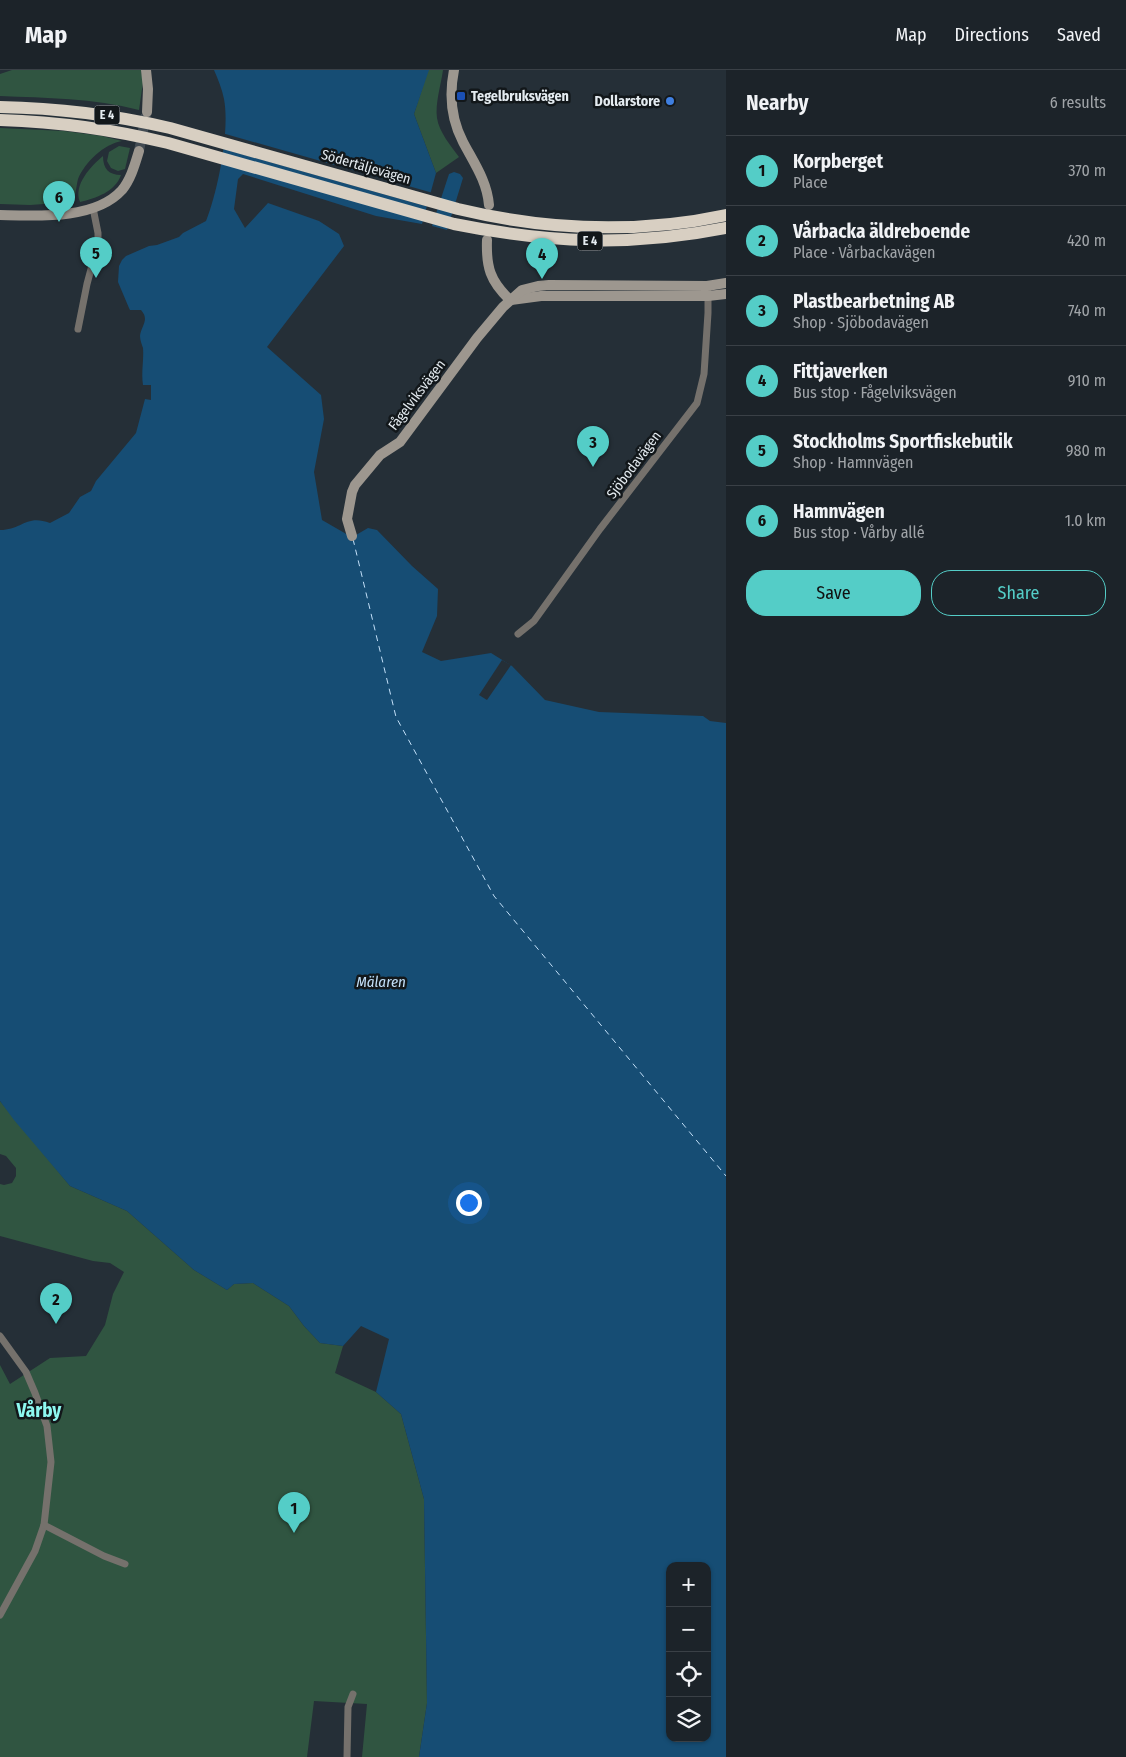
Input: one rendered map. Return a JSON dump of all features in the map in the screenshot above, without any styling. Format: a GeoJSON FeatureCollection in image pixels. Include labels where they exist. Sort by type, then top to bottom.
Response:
{"type":"FeatureCollection","features":[{"type":"Feature","properties":{"kind":"highway","name":"Södertäljevägen"},"geometry":{"type":"LineString","coordinates":[[0,106],[103,114],[137,120],[500,219],[587,228],[668,224],[726,215]]}},
{"type":"Feature","properties":{"kind":"highway","name":"E 4"},"geometry":{"type":"LineString","coordinates":[[0,120],[82,126],[126,133],[208,154],[454,224],[536,238],[586,241],[668,238],[726,228]]}},
{"type":"Feature","properties":{"kind":"main road"},"geometry":{"type":"LineString","coordinates":[[146,70],[148,89],[147,112]]}},
{"type":"Feature","properties":{"kind":"main road"},"geometry":{"type":"LineString","coordinates":[[454,70],[451,99],[455,123],[484,180],[488,192],[489,206]]}},
{"type":"Feature","properties":{"kind":"main road"},"geometry":{"type":"LineString","coordinates":[[0,215],[61,214],[92,208],[109,200],[121,190],[132,172],[139,151]]}},
{"type":"Feature","properties":{"kind":"main road"},"geometry":{"type":"LineString","coordinates":[[487,240],[486,256],[489,270],[496,284],[510,300]]}},
{"type":"Feature","properties":{"kind":"main road","name":"Fågelviksvägen"},"geometry":{"type":"LineString","coordinates":[[708,291],[726,283]]}},
{"type":"Feature","properties":{"kind":"main road","name":"Fågelviksvägen"},"geometry":{"type":"LineString","coordinates":[[352,536],[347,519],[355,485],[380,455],[400,442],[477,338],[510,300],[522,290],[538,286],[708,291],[726,294]]}},
{"type":"Feature","properties":{"kind":"street"},"geometry":{"type":"LineString","coordinates":[[78,329],[98,243],[98,233],[92,208]]}},
{"type":"Feature","properties":{"kind":"street","name":"Sjöbodavägen"},"geometry":{"type":"LineString","coordinates":[[518,634],[534,621],[600,529],[697,404],[704,374],[708,291]]}},
{"type":"Feature","properties":{"kind":"street"},"geometry":{"type":"LineString","coordinates":[[0,1337],[26,1372],[35,1393],[47,1426],[51,1462],[44,1525],[35,1551],[0,1615]]}},
{"type":"Feature","properties":{"kind":"street"},"geometry":{"type":"LineString","coordinates":[[44,1525],[104,1556],[125,1564]]}},
{"type":"Feature","properties":{"kind":"street"},"geometry":{"type":"LineString","coordinates":[[347,1757],[348,1707],[353,1694]]}},
{"type":"Feature","properties":{"kind":"green space"},"geometry":{"type":"Polygon","coordinates":[[[12,70],[141,70],[143,82],[139,110],[87,101],[0,96],[0,74],[12,70]]]}},
{"type":"Feature","properties":{"kind":"green space"},"geometry":{"type":"Polygon","coordinates":[[[428,70],[443,70],[437,100],[437,118],[443,134],[459,157],[436,173],[414,114],[428,70]]]}},
{"type":"Feature","properties":{"kind":"green space"},"geometry":{"type":"Polygon","coordinates":[[[0,128],[64,131],[102,136],[122,141],[102,150],[85,166],[78,179],[72,202],[30,205],[0,204],[0,128]]]}},
{"type":"Feature","properties":{"kind":"green space"},"geometry":{"type":"Polygon","coordinates":[[[119,146],[130,148],[125,169],[118,171],[111,168],[107,161],[109,152],[119,146]]]}},
{"type":"Feature","properties":{"kind":"green space"},"geometry":{"type":"Polygon","coordinates":[[[103,156],[106,168],[113,174],[121,175],[118,181],[110,190],[80,202],[78,196],[79,189],[84,176],[103,156]]]}},
{"type":"Feature","properties":{"kind":"green space"},"geometry":{"type":"Polygon","coordinates":[[[0,1101],[70,1186],[127,1211],[194,1270],[227,1290],[234,1284],[253,1283],[289,1306],[320,1343],[343,1346],[335,1373],[376,1392],[401,1414],[424,1499],[427,1703],[419,1757],[362,1757],[367,1704],[314,1701],[307,1757],[0,1757],[0,1365],[10,1384],[50,1358],[86,1356],[105,1325],[113,1294],[124,1272],[110,1263],[93,1261],[0,1236],[0,1184],[12,1183],[16,1176],[16,1168],[6,1156],[0,1154],[0,1101]]]}},
{"type":"Feature","properties":{"kind":"water","name":"Mälaren"},"geometry":{"type":"Polygon","coordinates":[[[214,70],[429,70],[414,114],[436,173],[422,224],[376,216],[243,174],[238,179],[234,209],[245,228],[268,203],[319,221],[339,234],[344,246],[267,347],[321,395],[324,419],[314,472],[322,520],[348,535],[356,535],[368,528],[377,530],[412,566],[438,589],[437,616],[422,652],[441,661],[491,653],[512,666],[545,700],[599,712],[703,716],[710,721],[726,723],[726,1757],[419,1757],[427,1703],[424,1499],[401,1414],[376,1392],[389,1339],[361,1326],[343,1346],[320,1343],[289,1306],[253,1283],[234,1284],[227,1290],[194,1270],[127,1211],[70,1186],[0,1101],[0,530],[14,528],[35,520],[50,523],[69,513],[80,497],[91,491],[96,481],[136,433],[145,399],[151,400],[151,385],[143,385],[142,380],[143,348],[140,336],[145,317],[141,310],[130,310],[118,282],[119,266],[126,256],[149,246],[179,237],[206,221],[219,177],[224,143],[225,112],[221,88],[214,70]]]}},
{"type":"Feature","properties":{"kind":"water"},"geometry":{"type":"Polygon","coordinates":[[[454,172],[460,174],[463,178],[447,230],[432,226],[449,174],[454,172]]]}},
{"type":"Feature","properties":{"kind":"pier"},"geometry":{"type":"Polygon","coordinates":[[[222,133],[433,193],[429,207],[220,148],[222,133]]]}},
{"type":"Feature","properties":{"kind":"pier"},"geometry":{"type":"Polygon","coordinates":[[[502,660],[511,665],[487,700],[479,695],[502,660]]]}},
{"type":"Feature","properties":{"kind":"ferry route"},"geometry":{"type":"LineString","coordinates":[[353,539],[396,717],[494,896],[726,1176]]}},
{"type":"Feature","properties":{"kind":"tunnel"},"geometry":{"type":"LineString","coordinates":[[139,151],[146,115]]}},
{"type":"Feature","properties":{"kind":"place","name":"Tegelbruksvägen"},"geometry":{"type":"Point","coordinates":[461,96]}},
{"type":"Feature","properties":{"kind":"place","name":"Dollarstore"},"geometry":{"type":"Point","coordinates":[670,101]}},
{"type":"Feature","properties":{"kind":"place","name":"Hamnvägen"},"geometry":{"type":"Point","coordinates":[59,222]}},
{"type":"Feature","properties":{"kind":"place","name":"Stockholms Sportfiskebutik"},"geometry":{"type":"Point","coordinates":[96,278]}},
{"type":"Feature","properties":{"kind":"place","name":"Fittjaverken"},"geometry":{"type":"Point","coordinates":[542,279]}},
{"type":"Feature","properties":{"kind":"place","name":"Plastbearbetning AB"},"geometry":{"type":"Point","coordinates":[593,467]}},
{"type":"Feature","properties":{"kind":"place","name":"Vårbacka äldreboende"},"geometry":{"type":"Point","coordinates":[56,1324]}},
{"type":"Feature","properties":{"kind":"place","name":"Korpberget"},"geometry":{"type":"Point","coordinates":[294,1533]}},
{"type":"Feature","properties":{"kind":"district","name":"Vårby"},"geometry":{"type":"Point","coordinates":[39,1410]}}]}
